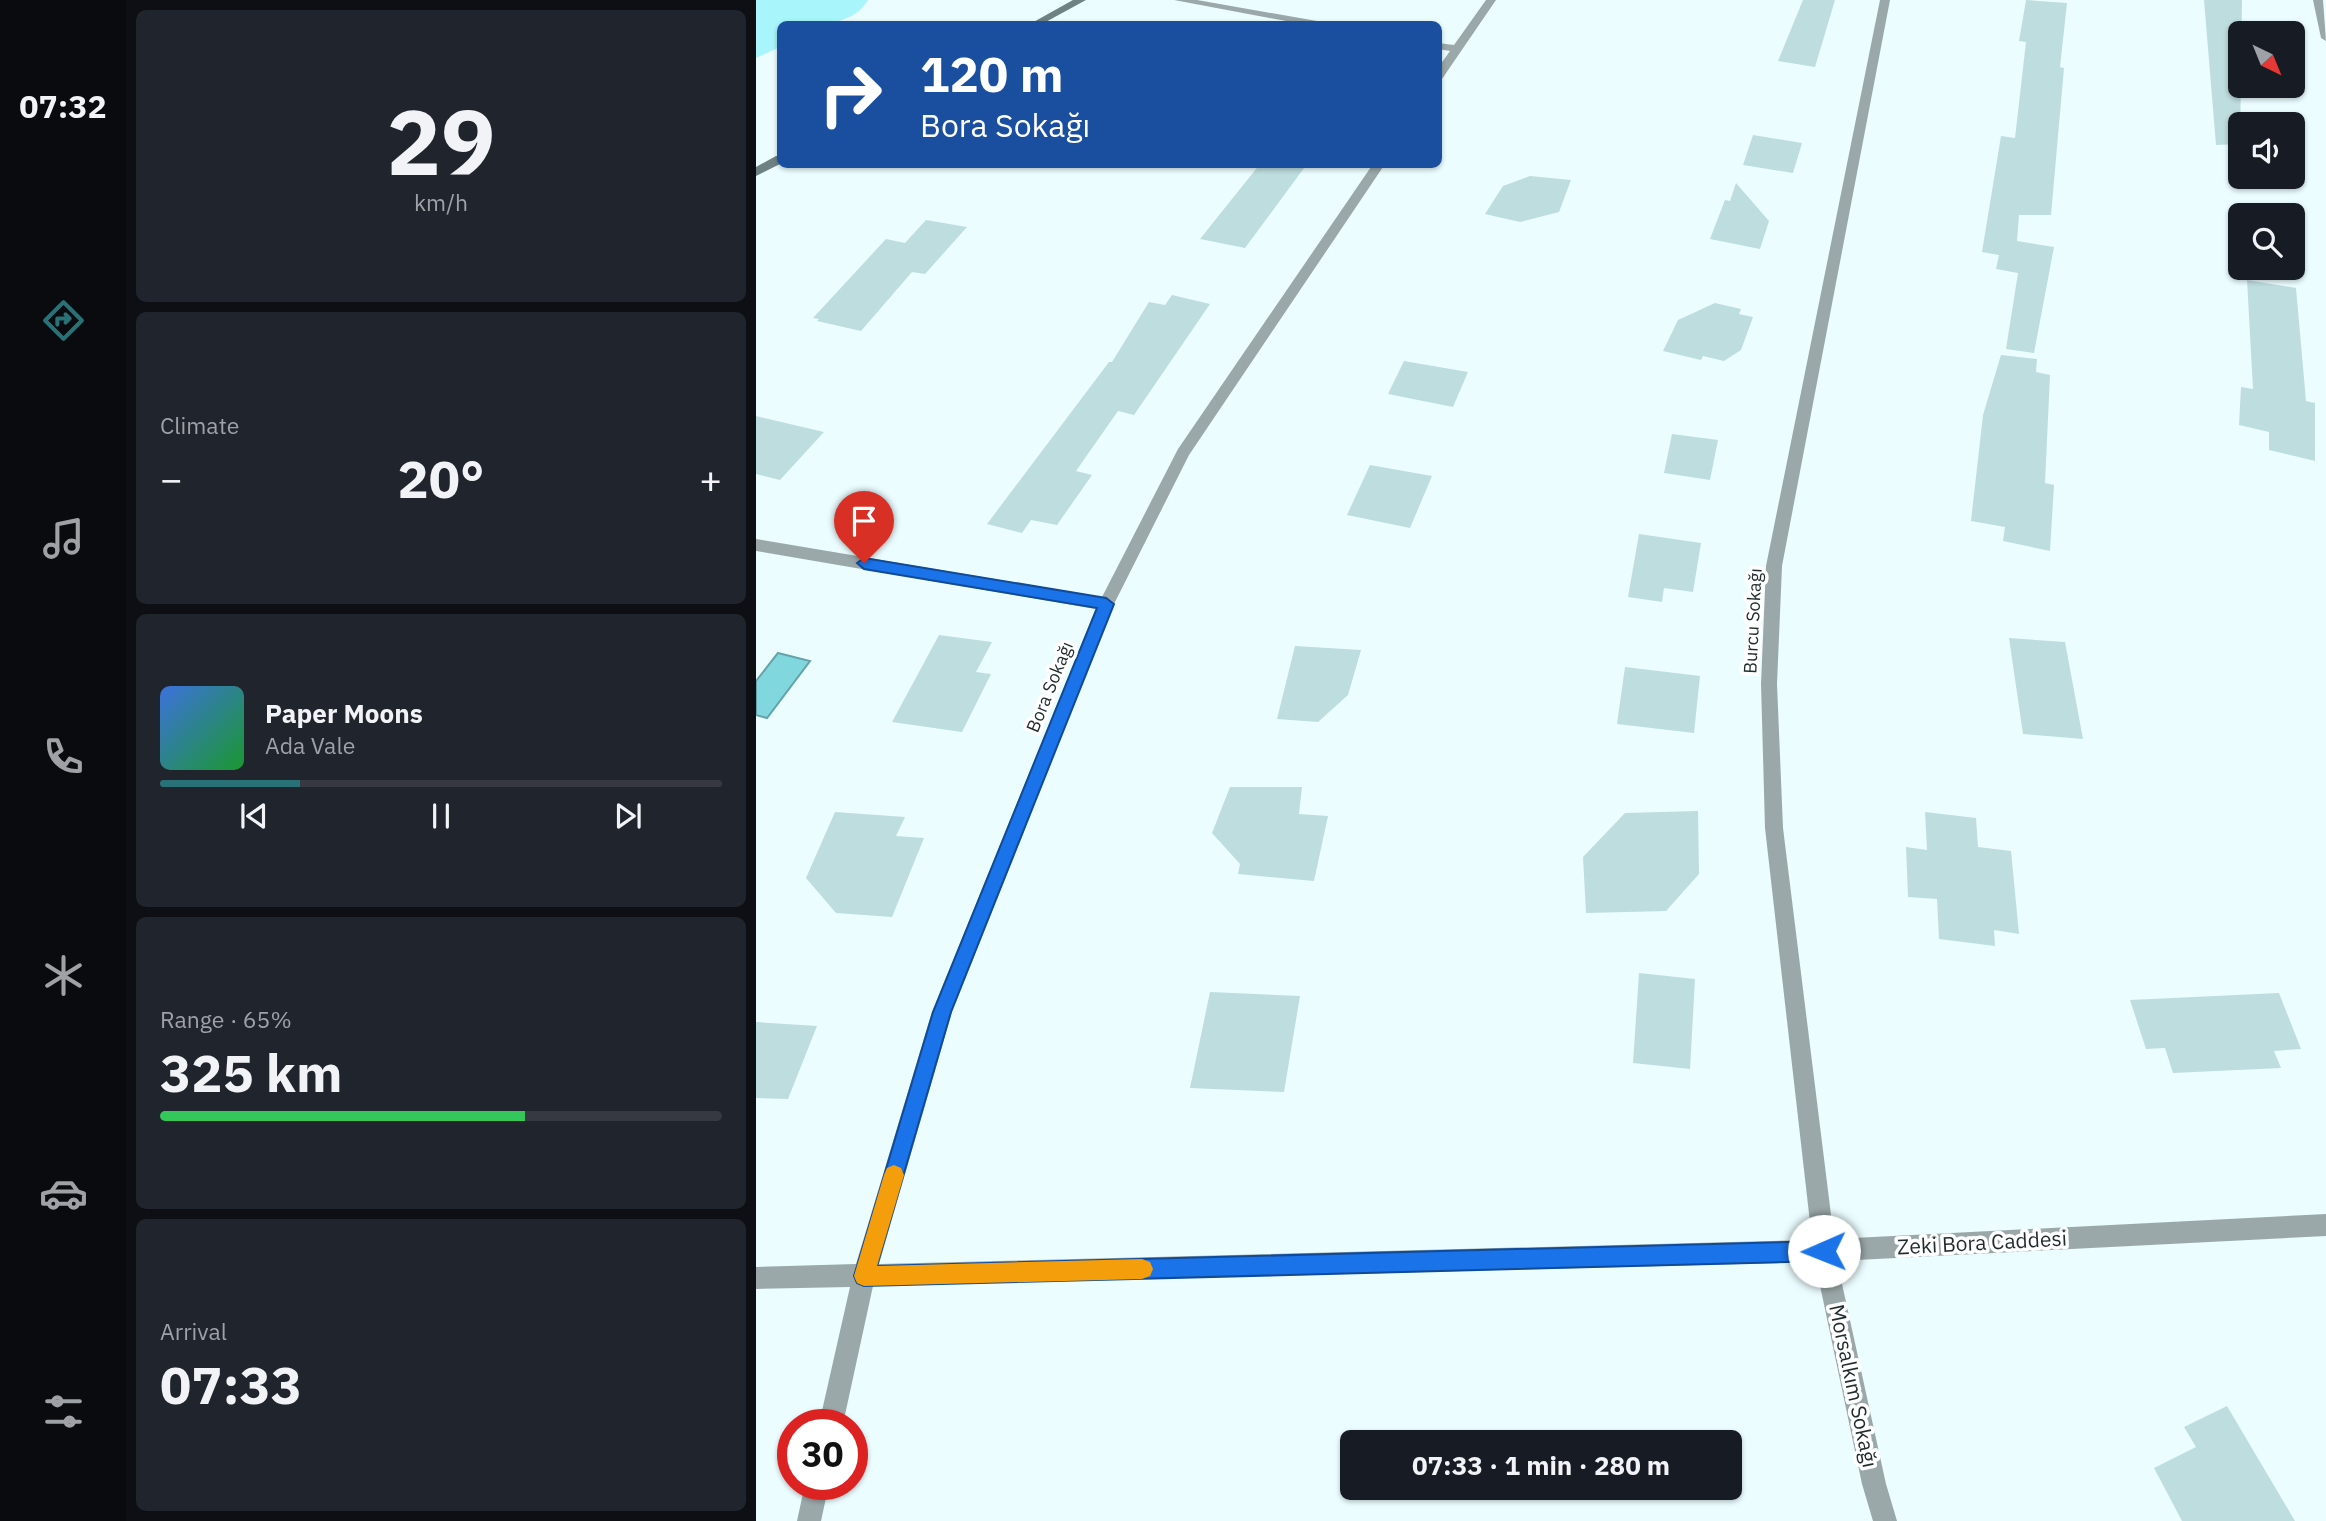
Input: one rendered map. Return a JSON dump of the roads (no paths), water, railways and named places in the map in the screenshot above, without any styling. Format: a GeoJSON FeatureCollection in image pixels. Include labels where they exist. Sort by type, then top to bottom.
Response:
{"type":"FeatureCollection","features":[{"type":"Feature","properties":{"kind":"street"},"geometry":{"type":"LineString","coordinates":[[1041,21],[1081,0]]}},
{"type":"Feature","properties":{"kind":"street"},"geometry":{"type":"LineString","coordinates":[[1179,0],[1300,21]]}},
{"type":"Feature","properties":{"kind":"street"},"geometry":{"type":"LineString","coordinates":[[1442,71],[1491,0]]}},
{"type":"Feature","properties":{"kind":"street","name":"Burcu Sokağı"},"geometry":{"type":"LineString","coordinates":[[1824,1251],[1774,828],[1769,684],[1773,579],[1885,0]]}},
{"type":"Feature","properties":{"kind":"street"},"geometry":{"type":"LineString","coordinates":[[2318,0],[2326,38]]}},
{"type":"Feature","properties":{"kind":"street"},"geometry":{"type":"LineString","coordinates":[[1442,47],[1457,49]]}},
{"type":"Feature","properties":{"kind":"street"},"geometry":{"type":"LineString","coordinates":[[756,172],[777,161]]}},
{"type":"Feature","properties":{"kind":"street","name":"Bora Sokağı"},"geometry":{"type":"LineString","coordinates":[[834,1409],[864,1276],[942,1012],[1106,604],[1183,453],[1376,168]]}},
{"type":"Feature","properties":{"kind":"street"},"geometry":{"type":"LineString","coordinates":[[756,545],[1106,604]]}},
{"type":"Feature","properties":{"kind":"street","name":"Zeki Bora Caddesi"},"geometry":{"type":"LineString","coordinates":[[756,1278],[1824,1251],[2326,1225]]}},
{"type":"Feature","properties":{"kind":"street","name":"Morsalkım Sokağı"},"geometry":{"type":"LineString","coordinates":[[1824,1251],[1874,1484],[1885,1521]]}},
{"type":"Feature","properties":{"kind":"street"},"geometry":{"type":"LineString","coordinates":[[809,1521],[814,1500]]}}]}
